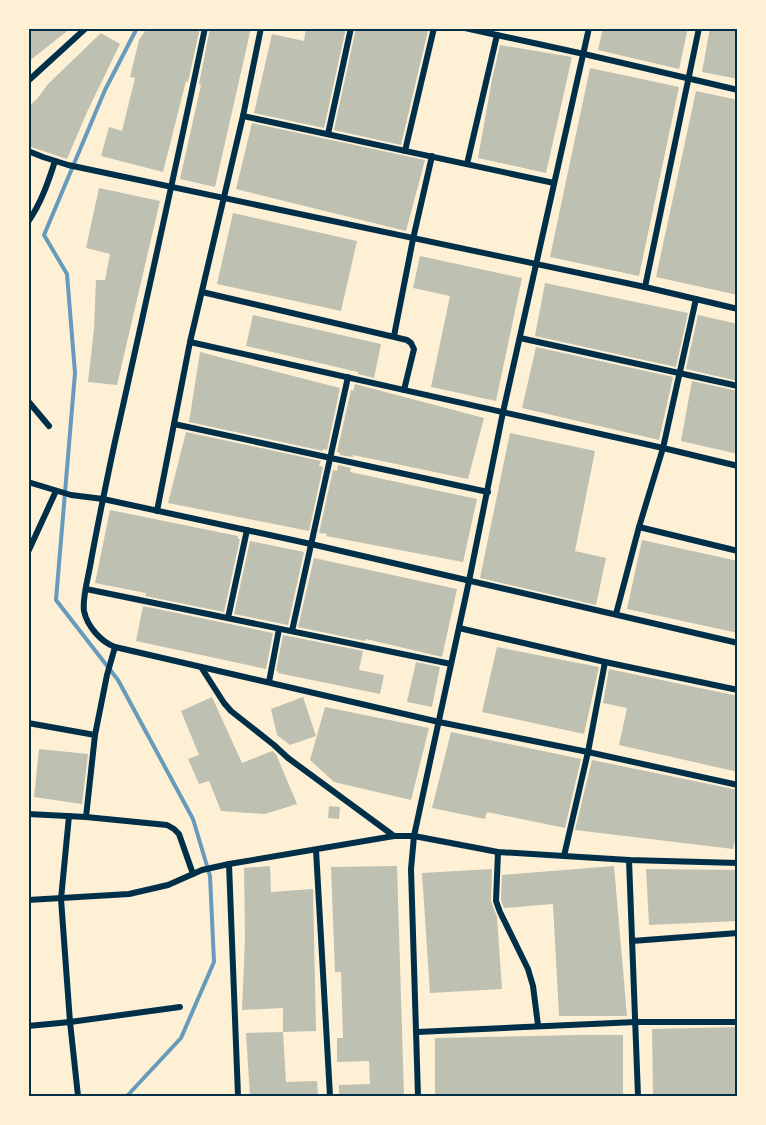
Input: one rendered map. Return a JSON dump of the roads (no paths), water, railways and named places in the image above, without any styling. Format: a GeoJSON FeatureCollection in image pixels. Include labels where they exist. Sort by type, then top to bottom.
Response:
{"type":"FeatureCollection","features":[{"type":"Feature","properties":{"kind":"street"},"geometry":{"type":"LineString","coordinates":[[28,81],[86,28]]}},
{"type":"Feature","properties":{"kind":"street"},"geometry":{"type":"LineString","coordinates":[[205,28],[102,499],[86,589],[84,609],[87,619],[100,638],[116,647],[439,722],[738,785]]}},
{"type":"Feature","properties":{"kind":"street"},"geometry":{"type":"LineString","coordinates":[[157,511],[190,342],[243,116],[261,28]]}},
{"type":"Feature","properties":{"kind":"street"},"geometry":{"type":"LineString","coordinates":[[328,134],[351,28]]}},
{"type":"Feature","properties":{"kind":"street"},"geometry":{"type":"LineString","coordinates":[[405,151],[434,28]]}},
{"type":"Feature","properties":{"kind":"street"},"geometry":{"type":"LineString","coordinates":[[465,28],[738,90]]}},
{"type":"Feature","properties":{"kind":"street"},"geometry":{"type":"LineString","coordinates":[[418,1096],[411,869],[414,836],[520,338],[589,28]]}},
{"type":"Feature","properties":{"kind":"street"},"geometry":{"type":"LineString","coordinates":[[645,287],[699,28]]}},
{"type":"Feature","properties":{"kind":"street"},"geometry":{"type":"LineString","coordinates":[[467,164],[497,35]]}},
{"type":"Feature","properties":{"kind":"street"},"geometry":{"type":"LineString","coordinates":[[243,116],[554,183]]}},
{"type":"Feature","properties":{"kind":"street"},"geometry":{"type":"LineString","coordinates":[[28,151],[77,167],[645,287],[738,309]]}},
{"type":"Feature","properties":{"kind":"street"},"geometry":{"type":"LineString","coordinates":[[394,336],[432,156]]}},
{"type":"Feature","properties":{"kind":"street"},"geometry":{"type":"LineString","coordinates":[[28,222],[38,208],[55,161]]}},
{"type":"Feature","properties":{"kind":"street"},"geometry":{"type":"LineString","coordinates":[[202,292],[407,340],[414,349],[404,390]]}},
{"type":"Feature","properties":{"kind":"street"},"geometry":{"type":"LineString","coordinates":[[616,615],[663,448],[696,299]]}},
{"type":"Feature","properties":{"kind":"street"},"geometry":{"type":"LineString","coordinates":[[520,338],[738,386]]}},
{"type":"Feature","properties":{"kind":"street"},"geometry":{"type":"LineString","coordinates":[[190,342],[738,466]]}},
{"type":"Feature","properties":{"kind":"street"},"geometry":{"type":"LineString","coordinates":[[292,631],[348,377]]}},
{"type":"Feature","properties":{"kind":"street"},"geometry":{"type":"LineString","coordinates":[[28,401],[49,426]]}},
{"type":"Feature","properties":{"kind":"street"},"geometry":{"type":"LineString","coordinates":[[174,424],[488,492]]}},
{"type":"Feature","properties":{"kind":"street"},"geometry":{"type":"LineString","coordinates":[[28,482],[56,491],[311,544],[738,643]]}},
{"type":"Feature","properties":{"kind":"street"},"geometry":{"type":"LineString","coordinates":[[28,552],[56,491]]}},
{"type":"Feature","properties":{"kind":"street"},"geometry":{"type":"LineString","coordinates":[[639,527],[738,551]]}},
{"type":"Feature","properties":{"kind":"street"},"geometry":{"type":"LineString","coordinates":[[228,618],[247,530]]}},
{"type":"Feature","properties":{"kind":"street"},"geometry":{"type":"LineString","coordinates":[[86,589],[451,664]]}},
{"type":"Feature","properties":{"kind":"street"},"geometry":{"type":"LineString","coordinates":[[459,628],[738,690]]}},
{"type":"Feature","properties":{"kind":"street"},"geometry":{"type":"LineString","coordinates":[[269,682],[279,629]]}},
{"type":"Feature","properties":{"kind":"street"},"geometry":{"type":"LineString","coordinates":[[86,817],[95,735],[107,675],[116,647]]}},
{"type":"Feature","properties":{"kind":"street"},"geometry":{"type":"LineString","coordinates":[[564,856],[588,752],[605,662]]}},
{"type":"Feature","properties":{"kind":"street"},"geometry":{"type":"LineString","coordinates":[[201,667],[231,711],[288,758],[394,836]]}},
{"type":"Feature","properties":{"kind":"street"},"geometry":{"type":"LineString","coordinates":[[28,723],[95,735]]}},
{"type":"Feature","properties":{"kind":"street"},"geometry":{"type":"LineString","coordinates":[[28,814],[167,825],[174,828],[183,841],[193,874]]}},
{"type":"Feature","properties":{"kind":"street"},"geometry":{"type":"LineString","coordinates":[[69,816],[62,898],[70,1023],[78,1096]]}},
{"type":"Feature","properties":{"kind":"street"},"geometry":{"type":"LineString","coordinates":[[28,900],[129,894],[168,885],[214,867],[394,836],[414,836],[498,852],[629,861],[737,862]]}},
{"type":"Feature","properties":{"kind":"street"},"geometry":{"type":"LineString","coordinates":[[316,850],[330,1096]]}},
{"type":"Feature","properties":{"kind":"street"},"geometry":{"type":"LineString","coordinates":[[498,852],[496,902],[528,969],[533,986],[538,1025]]}},
{"type":"Feature","properties":{"kind":"street"},"geometry":{"type":"LineString","coordinates":[[629,861],[638,1096]]}},
{"type":"Feature","properties":{"kind":"street"},"geometry":{"type":"LineString","coordinates":[[229,864],[238,1096]]}},
{"type":"Feature","properties":{"kind":"street"},"geometry":{"type":"LineString","coordinates":[[632,941],[738,933]]}},
{"type":"Feature","properties":{"kind":"street"},"geometry":{"type":"LineString","coordinates":[[28,1026],[70,1023],[180,1007]]}},
{"type":"Feature","properties":{"kind":"street"},"geometry":{"type":"LineString","coordinates":[[417,1032],[538,1025],[738,1022]]}},
{"type":"Feature","properties":{"kind":"waterway"},"geometry":{"type":"LineString","coordinates":[[127,1096],[181,1038],[214,962],[210,876],[193,819],[118,680],[56,600],[75,373],[67,274],[44,235],[105,90],[137,28]]}}]}
